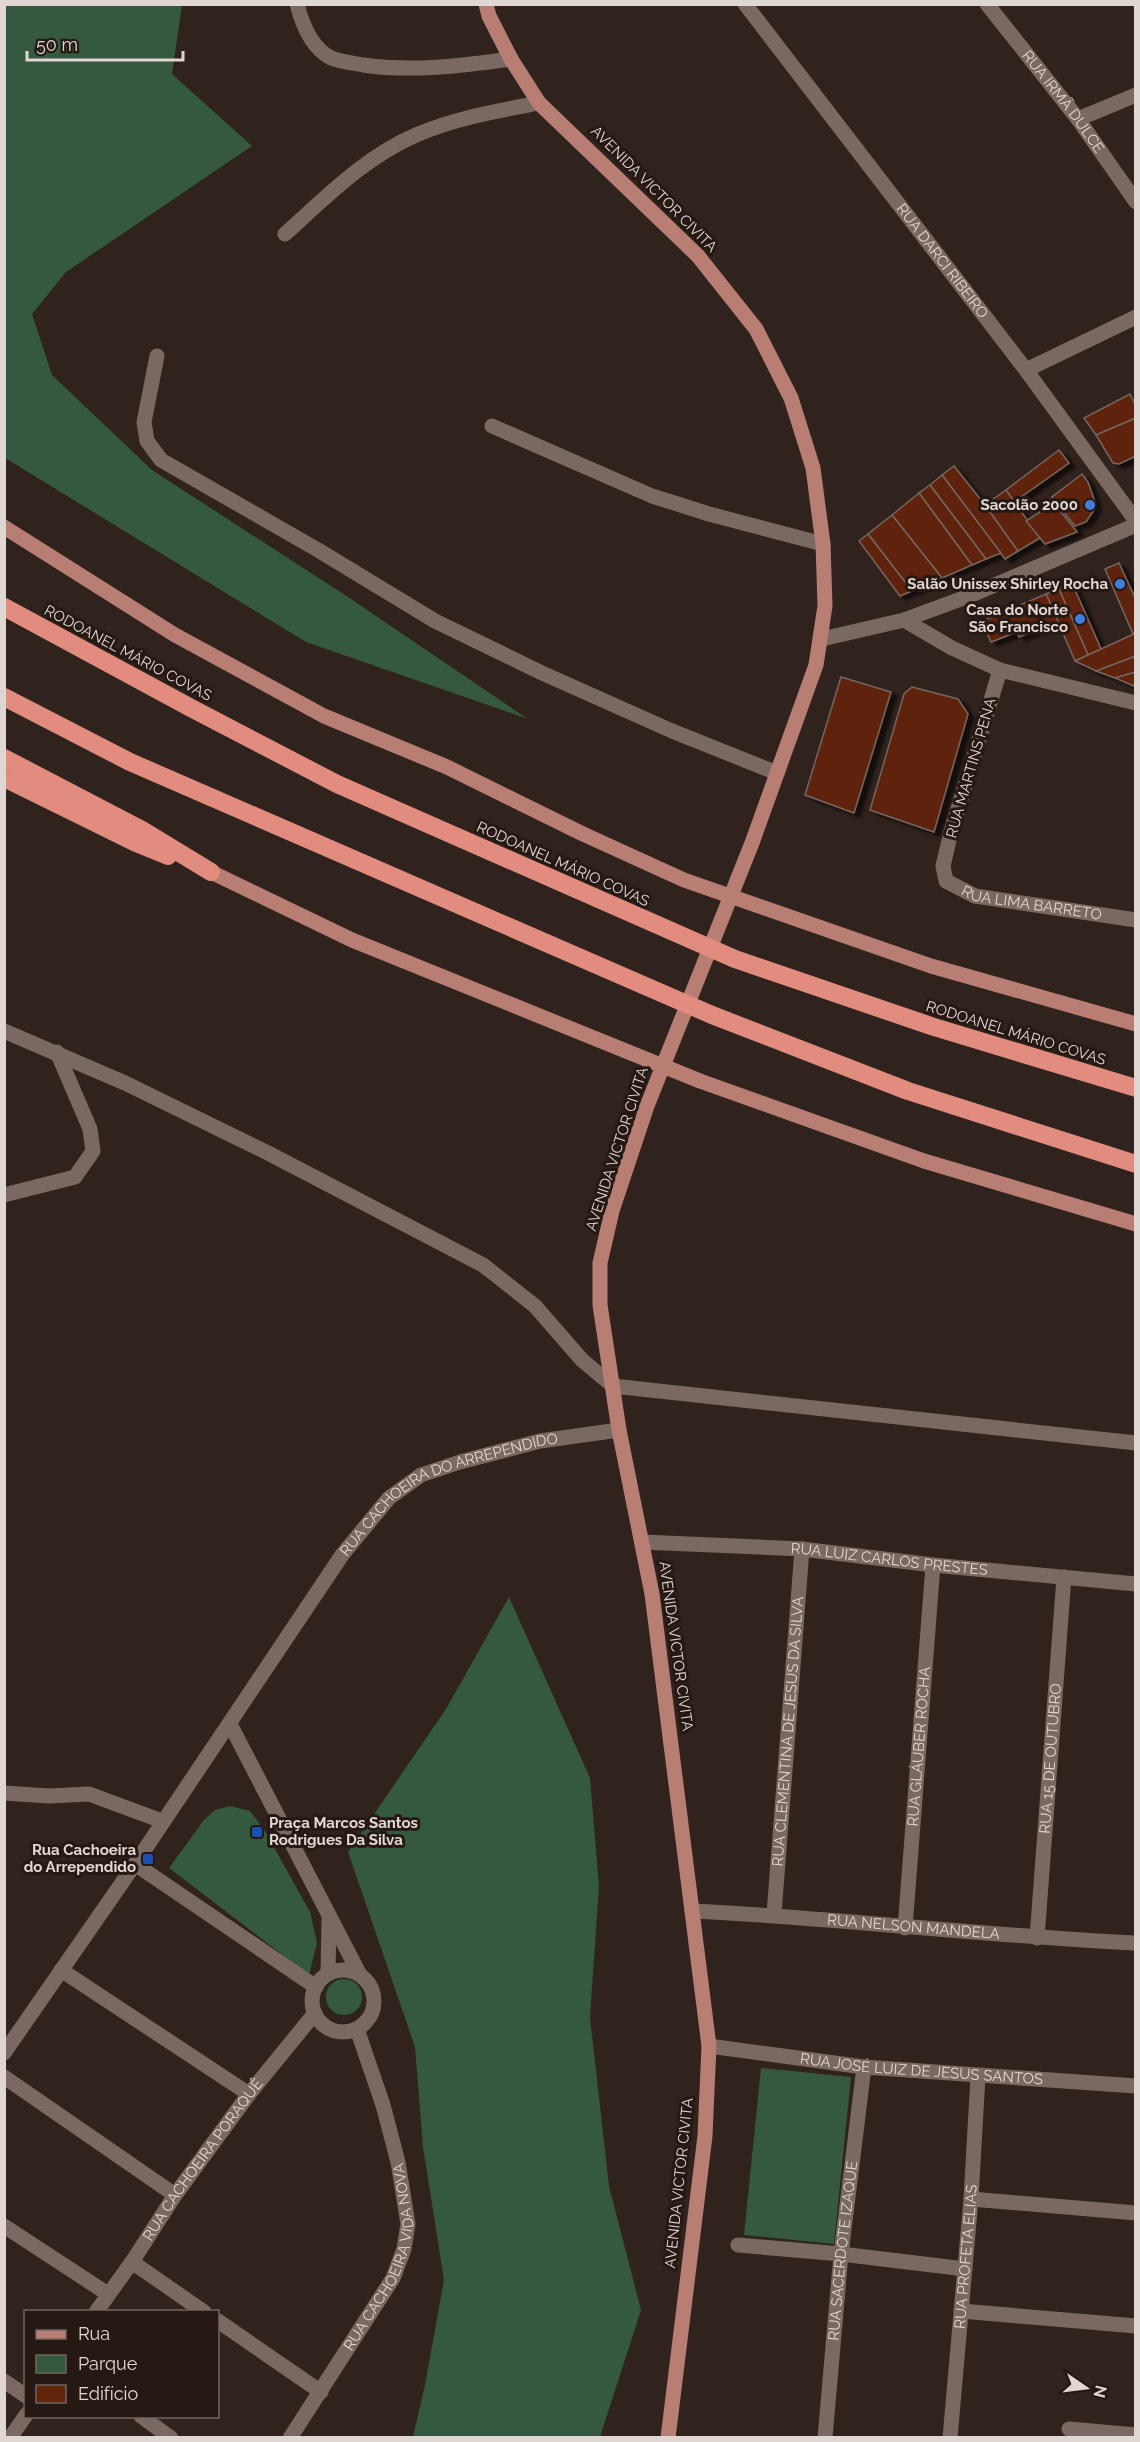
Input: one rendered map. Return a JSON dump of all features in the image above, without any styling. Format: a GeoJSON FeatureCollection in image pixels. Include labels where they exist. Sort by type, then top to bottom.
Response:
{"type":"FeatureCollection","features":[{"type":"Feature","properties":{"kind":"highway","name":"RODOANEL MÁRIO COVAS"},"geometry":{"type":"LineString","coordinates":[[4,608],[338,784],[735,959],[934,1027],[1136,1088]]}},
{"type":"Feature","properties":{"kind":"highway"},"geometry":{"type":"LineString","coordinates":[[4,697],[130,762],[712,1015],[908,1091],[1136,1164]]}},
{"type":"Feature","properties":{"kind":"highway"},"geometry":{"type":"LineString","coordinates":[[4,758],[142,830],[211,872]]}},
{"type":"Feature","properties":{"kind":"highway"},"geometry":{"type":"LineString","coordinates":[[4,778],[136,843],[211,872]]}},
{"type":"Feature","properties":{"kind":"main road","name":"AVENIDA VICTOR CIVITA"},"geometry":{"type":"LineString","coordinates":[[486,4],[489,16],[511,59],[539,103],[698,256],[756,329],[790,398],[813,468],[823,544],[825,606],[822,639],[816,665],[752,843],[647,1106],[612,1211],[600,1263],[600,1305],[619,1430],[652,1594],[709,2046],[705,2136],[668,2438]]}},
{"type":"Feature","properties":{"kind":"main road"},"geometry":{"type":"LineString","coordinates":[[4,527],[175,635],[324,716],[447,767],[583,834],[684,880],[931,966],[1136,1024]]}},
{"type":"Feature","properties":{"kind":"main road"},"geometry":{"type":"LineString","coordinates":[[211,872],[352,940],[700,1081],[924,1161],[1136,1224]]}},
{"type":"Feature","properties":{"kind":"street"},"geometry":{"type":"LineString","coordinates":[[297,4],[302,23],[314,42],[330,57],[347,63],[387,69],[430,68],[511,59]]}},
{"type":"Feature","properties":{"kind":"street","name":"RUA DARCI RIBEIRO"},"geometry":{"type":"LineString","coordinates":[[745,4],[1026,370],[1136,523]]}},
{"type":"Feature","properties":{"kind":"street","name":"RUA IRMÃ DULCE"},"geometry":{"type":"LineString","coordinates":[[987,4],[1078,120],[1136,202]]}},
{"type":"Feature","properties":{"kind":"street"},"geometry":{"type":"LineString","coordinates":[[1078,120],[1136,95]]}},
{"type":"Feature","properties":{"kind":"street"},"geometry":{"type":"LineString","coordinates":[[285,234],[338,186],[380,154],[416,135],[466,117],[539,103]]}},
{"type":"Feature","properties":{"kind":"street"},"geometry":{"type":"LineString","coordinates":[[1026,370],[1136,317]]}},
{"type":"Feature","properties":{"kind":"street"},"geometry":{"type":"LineString","coordinates":[[157,356],[144,422],[147,441],[161,460],[318,550],[435,621],[542,673],[662,726],[777,772]]}},
{"type":"Feature","properties":{"kind":"street"},"geometry":{"type":"LineString","coordinates":[[492,426],[652,496],[719,517],[823,544]]}},
{"type":"Feature","properties":{"kind":"street"},"geometry":{"type":"LineString","coordinates":[[822,639],[904,620],[969,597],[1136,523]]}},
{"type":"Feature","properties":{"kind":"street"},"geometry":{"type":"LineString","coordinates":[[904,620],[952,648],[1000,670],[1136,703]]}},
{"type":"Feature","properties":{"kind":"street","name":"RUA MARTINS PENA"},"geometry":{"type":"LineString","coordinates":[[943,866],[1000,670]]}},
{"type":"Feature","properties":{"kind":"street","name":"RUA LIMA BARRETO"},"geometry":{"type":"LineString","coordinates":[[943,866],[946,881],[975,896],[1136,920]]}},
{"type":"Feature","properties":{"kind":"street"},"geometry":{"type":"LineString","coordinates":[[4,1031],[57,1052],[268,1153],[483,1265],[535,1306],[582,1359],[613,1386],[1136,1443]]}},
{"type":"Feature","properties":{"kind":"street"},"geometry":{"type":"LineString","coordinates":[[4,1195],[75,1177],[93,1150],[90,1129],[57,1052]]}},
{"type":"Feature","properties":{"kind":"street","name":"RUA CACHOEIRA DO ARREPENDIDO"},"geometry":{"type":"LineString","coordinates":[[4,2053],[135,1864],[342,1555],[390,1498],[422,1475],[460,1462],[540,1441],[619,1430]]}},
{"type":"Feature","properties":{"kind":"street","name":"RUA LUIZ CARLOS PRESTES"},"geometry":{"type":"LineString","coordinates":[[642,1542],[802,1549],[933,1565],[1136,1584]]}},
{"type":"Feature","properties":{"kind":"street","name":"RUA CLEMENTINA DE JESUS DA SILVA"},"geometry":{"type":"LineString","coordinates":[[774,1914],[802,1549]]}},
{"type":"Feature","properties":{"kind":"street","name":"RUA GLÁUBER ROCHA"},"geometry":{"type":"LineString","coordinates":[[905,1928],[933,1565]]}},
{"type":"Feature","properties":{"kind":"street","name":"RUA 15 DE OUTUBRO"},"geometry":{"type":"LineString","coordinates":[[1037,1938],[1065,1577]]}},
{"type":"Feature","properties":{"kind":"street"},"geometry":{"type":"LineString","coordinates":[[230,1724],[329,1919],[360,1975],[367,1981],[374,1998],[370,2016],[357,2029],[344,2032],[332,2030],[322,2023],[315,2013],[312,2000],[316,1987],[328,1974],[343,1970],[360,1975]]}},
{"type":"Feature","properties":{"kind":"street"},"geometry":{"type":"LineString","coordinates":[[4,1793],[49,1796],[89,1794],[162,1821]]}},
{"type":"Feature","properties":{"kind":"street"},"geometry":{"type":"LineString","coordinates":[[135,1864],[316,1987]]}},
{"type":"Feature","properties":{"kind":"street","name":"RUA NELSON MANDELA"},"geometry":{"type":"LineString","coordinates":[[692,1911],[774,1914],[905,1928],[1136,1943]]}},
{"type":"Feature","properties":{"kind":"street"},"geometry":{"type":"LineString","coordinates":[[328,1974],[329,1919]]}},
{"type":"Feature","properties":{"kind":"street"},"geometry":{"type":"LineString","coordinates":[[61,1970],[249,2094]]}},
{"type":"Feature","properties":{"kind":"street","name":"RUA CACHOEIRA PORAQUÊ"},"geometry":{"type":"LineString","coordinates":[[97,2310],[132,2262],[175,2195],[249,2094],[315,2013]]}},
{"type":"Feature","properties":{"kind":"street","name":"RUA CACHOEIRA VIDA NOVA"},"geometry":{"type":"LineString","coordinates":[[290,2438],[393,2278],[404,2249],[408,2224],[398,2162],[383,2105],[357,2029]]}},
{"type":"Feature","properties":{"kind":"street","name":"RUA JOSÉ LUIZ DE JESUS SANTOS"},"geometry":{"type":"LineString","coordinates":[[709,2046],[864,2067],[1136,2086]]}},
{"type":"Feature","properties":{"kind":"street","name":"RUA SACERDOTE IZAQUE"},"geometry":{"type":"LineString","coordinates":[[825,2438],[841,2254],[864,2067]]}},
{"type":"Feature","properties":{"kind":"street","name":"RUA PROFETA ELIAS"},"geometry":{"type":"LineString","coordinates":[[950,2438],[971,2199],[978,2076]]}},
{"type":"Feature","properties":{"kind":"street"},"geometry":{"type":"LineString","coordinates":[[4,2077],[175,2195]]}},
{"type":"Feature","properties":{"kind":"street"},"geometry":{"type":"LineString","coordinates":[[971,2199],[1136,2213]]}},
{"type":"Feature","properties":{"kind":"street"},"geometry":{"type":"LineString","coordinates":[[4,2226],[108,2294]]}},
{"type":"Feature","properties":{"kind":"street"},"geometry":{"type":"LineString","coordinates":[[738,2245],[841,2254],[965,2269]]}},
{"type":"Feature","properties":{"kind":"street"},"geometry":{"type":"LineString","coordinates":[[132,2262],[201,2310]]}},
{"type":"Feature","properties":{"kind":"street"},"geometry":{"type":"LineString","coordinates":[[961,2312],[1136,2326]]}},
{"type":"Feature","properties":{"kind":"street"},"geometry":{"type":"LineString","coordinates":[[219,2322],[321,2392]]}},
{"type":"Feature","properties":{"kind":"street"},"geometry":{"type":"LineString","coordinates":[[4,2381],[24,2395]]}},
{"type":"Feature","properties":{"kind":"street"},"geometry":{"type":"LineString","coordinates":[[10,2438],[24,2418]]}},
{"type":"Feature","properties":{"kind":"street"},"geometry":{"type":"LineString","coordinates":[[144,2418],[171,2438]]}},
{"type":"Feature","properties":{"kind":"street"},"geometry":{"type":"LineString","coordinates":[[1068,2429],[1136,2435]]}},
{"type":"Feature","properties":{"kind":"green space"},"geometry":{"type":"Polygon","coordinates":[[[4,5],[182,5],[172,74],[252,146],[66,272],[32,314],[52,375],[152,470],[348,597],[528,719],[306,642],[5,458],[4,5]]]}},
{"type":"Feature","properties":{"kind":"green space"},"geometry":{"type":"Polygon","coordinates":[[[509,1597],[590,1778],[599,1886],[590,2017],[609,2186],[641,2310],[600,2437],[413,2437],[444,2280],[423,2147],[415,2047],[348,1852],[446,1709],[509,1597]]]}},
{"type":"Feature","properties":{"kind":"green space"},"geometry":{"type":"Polygon","coordinates":[[[230,1806],[250,1811],[265,1831],[310,1912],[317,1943],[309,1975],[169,1868],[204,1820],[215,1810],[230,1806]]]}},
{"type":"Feature","properties":{"kind":"green space"},"geometry":{"type":"Polygon","coordinates":[[[344,1979],[357,1984],[362,1997],[357,2010],[344,2015],[331,2010],[326,1997],[331,1984],[344,1979]]]}},
{"type":"Feature","properties":{"kind":"green space"},"geometry":{"type":"Polygon","coordinates":[[[761,2068],[851,2077],[834,2244],[744,2235],[761,2068]]]}},
{"type":"Feature","properties":{"kind":"building"},"geometry":{"type":"Polygon","coordinates":[[[1130,394],[1136,406],[1136,418],[1096,435],[1084,418],[1130,394]]]}},
{"type":"Feature","properties":{"kind":"building"},"geometry":{"type":"Polygon","coordinates":[[[1136,418],[1136,456],[1119,464],[1113,463],[1096,435],[1136,418]]]}},
{"type":"Feature","properties":{"kind":"building"},"geometry":{"type":"Polygon","coordinates":[[[1059,450],[1069,463],[1014,502],[1006,490],[1059,450]]]}},
{"type":"Feature","properties":{"kind":"building"},"geometry":{"type":"Polygon","coordinates":[[[954,466],[1018,551],[1005,559],[942,475],[954,466]]]}},
{"type":"Feature","properties":{"kind":"building"},"geometry":{"type":"Polygon","coordinates":[[[1082,474],[1088,482],[1095,502],[1094,510],[1086,522],[1075,526],[1052,497],[1082,474]]]}},
{"type":"Feature","properties":{"kind":"building"},"geometry":{"type":"Polygon","coordinates":[[[942,475],[1001,553],[986,559],[930,485],[942,475]]]}},
{"type":"Feature","properties":{"kind":"building"},"geometry":{"type":"Polygon","coordinates":[[[930,485],[986,559],[972,565],[919,493],[930,485]]]}},
{"type":"Feature","properties":{"kind":"building"},"geometry":{"type":"Polygon","coordinates":[[[1006,490],[1040,538],[1018,551],[985,505],[1006,490]]]}},
{"type":"Feature","properties":{"kind":"building"},"geometry":{"type":"Polygon","coordinates":[[[919,493],[972,565],[942,578],[892,515],[919,493]]]}},
{"type":"Feature","properties":{"kind":"building"},"geometry":{"type":"Polygon","coordinates":[[[1054,503],[1077,532],[1045,544],[1026,521],[1054,503]]]}},
{"type":"Feature","properties":{"kind":"building"},"geometry":{"type":"Polygon","coordinates":[[[892,515],[942,578],[912,591],[868,534],[892,515]]]}},
{"type":"Feature","properties":{"kind":"building"},"geometry":{"type":"Polygon","coordinates":[[[868,534],[912,591],[900,596],[859,541],[868,534]]]}},
{"type":"Feature","properties":{"kind":"building","name":"Salão Unissex Shirley Rocha"},"geometry":{"type":"Polygon","coordinates":[[[1119,563],[1136,600],[1136,633],[1133,634],[1105,569],[1119,563]]]}},
{"type":"Feature","properties":{"kind":"building","name":"Casa do Norte São Francisco"},"geometry":{"type":"Polygon","coordinates":[[[1072,583],[1101,649],[1088,655],[1059,589],[1072,583]]]}},
{"type":"Feature","properties":{"kind":"building"},"geometry":{"type":"Polygon","coordinates":[[[1059,589],[1088,655],[1075,661],[1046,594],[1059,589]]]}},
{"type":"Feature","properties":{"kind":"building"},"geometry":{"type":"Polygon","coordinates":[[[1046,594],[1058,621],[1019,637],[1017,632],[991,642],[982,621],[1046,594]]]}},
{"type":"Feature","properties":{"kind":"building"},"geometry":{"type":"Polygon","coordinates":[[[1136,633],[1136,656],[1096,671],[1075,661],[1136,633]]]}},
{"type":"Feature","properties":{"kind":"building"},"geometry":{"type":"Polygon","coordinates":[[[1136,656],[1136,672],[1115,678],[1096,671],[1136,656]]]}},
{"type":"Feature","properties":{"kind":"building"},"geometry":{"type":"Polygon","coordinates":[[[1136,672],[1136,686],[1115,678],[1136,672]]]}},
{"type":"Feature","properties":{"kind":"building"},"geometry":{"type":"Polygon","coordinates":[[[841,677],[891,692],[854,813],[805,795],[841,677]]]}},
{"type":"Feature","properties":{"kind":"building"},"geometry":{"type":"Polygon","coordinates":[[[912,687],[958,699],[968,714],[934,832],[870,810],[904,694],[912,687]]]}},
{"type":"Feature","properties":{"kind":"place","name":"Sacolão 2000"},"geometry":{"type":"Point","coordinates":[1090,505]}},
{"type":"Feature","properties":{"kind":"place","name":"Salão Unissex Shirley Rocha"},"geometry":{"type":"Point","coordinates":[1120,584]}},
{"type":"Feature","properties":{"kind":"place","name":"Casa do Norte São Francisco"},"geometry":{"type":"Point","coordinates":[1080,619]}},
{"type":"Feature","properties":{"kind":"place","name":"Praça Marcos Santos Rodrigues Da Silva"},"geometry":{"type":"Point","coordinates":[257,1832]}},
{"type":"Feature","properties":{"kind":"place","name":"Rua Cachoeira do Arrependido"},"geometry":{"type":"Point","coordinates":[148,1859]}}]}
